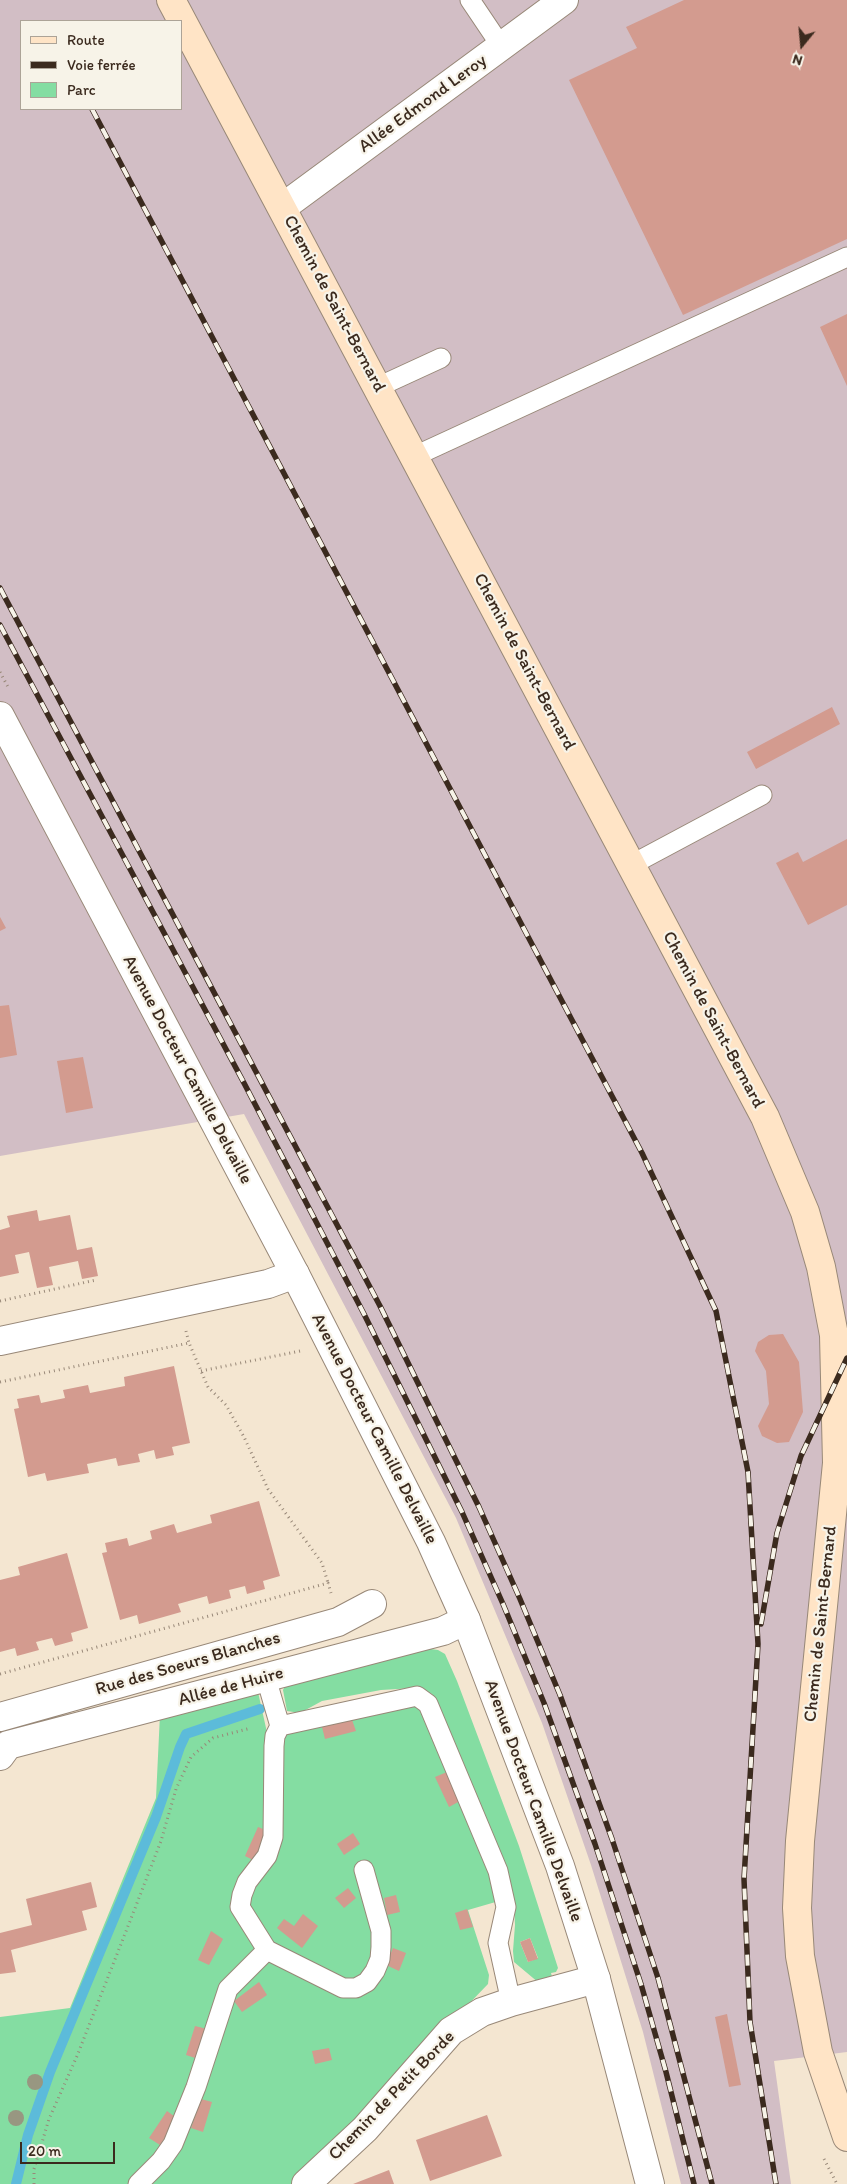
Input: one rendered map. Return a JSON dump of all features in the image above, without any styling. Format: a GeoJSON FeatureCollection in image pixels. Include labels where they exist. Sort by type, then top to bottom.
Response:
{"type":"FeatureCollection","features":[{"type":"Feature","properties":{"kind":"main road","name":"Chemin de Saint-Bernard"},"geometry":{"type":"LineString","coordinates":[[171,2],[181,20]]}},
{"type":"Feature","properties":{"kind":"main road","name":"Chemin de Saint-Bernard"},"geometry":{"type":"LineString","coordinates":[[182,22],[283,207],[765,1117],[805,1212],[821,1267],[834,1336],[842,1460],[800,1841],[797,1908],[800,1956],[818,2052],[847,2137]]}},
{"type":"Feature","properties":{"kind":"street","name":"Allée Edmond Leroy"},"geometry":{"type":"LineString","coordinates":[[283,207],[564,0]]}},
{"type":"Feature","properties":{"kind":"street","name":"Avenue Docteur Camille Delvaille"},"geometry":{"type":"LineString","coordinates":[[0,716],[295,1274],[431,1542],[466,1620],[560,1866],[596,1979],[650,2184]]}},
{"type":"Feature","properties":{"kind":"street"},"geometry":{"type":"LineString","coordinates":[[0,1341],[268,1284],[295,1274]]}},
{"type":"Feature","properties":{"kind":"street","name":"Rue des Soeurs Blanches"},"geometry":{"type":"LineString","coordinates":[[0,1717],[338,1622],[372,1604]]}},
{"type":"Feature","properties":{"kind":"street","name":"Allée de Huire"},"geometry":{"type":"LineString","coordinates":[[0,1756],[8,1744],[443,1631],[466,1620]]}},
{"type":"Feature","properties":{"kind":"street","name":"Chemin de Petit Borde"},"geometry":{"type":"LineString","coordinates":[[306,2184],[365,2129],[451,2032],[482,2012],[511,2002],[596,1979]]}},
{"type":"Feature","properties":{"kind":"lane"},"geometry":{"type":"LineString","coordinates":[[470,0],[501,46]]}},
{"type":"Feature","properties":{"kind":"lane"},"geometry":{"type":"LineString","coordinates":[[415,456],[847,257]]}},
{"type":"Feature","properties":{"kind":"lane"},"geometry":{"type":"LineString","coordinates":[[378,388],[441,358]]}},
{"type":"Feature","properties":{"kind":"lane"},"geometry":{"type":"LineString","coordinates":[[631,865],[762,795]]}},
{"type":"Feature","properties":{"kind":"lane"},"geometry":{"type":"LineString","coordinates":[[266,1678],[279,1722],[274,1746],[273,1837],[267,1856],[247,1882],[240,1907],[267,1950],[343,1988],[356,1988],[367,1982],[380,1959],[381,1931],[364,1870]]}},
{"type":"Feature","properties":{"kind":"lane"},"geometry":{"type":"LineString","coordinates":[[279,1722],[417,1696],[428,1704],[498,1870],[506,1907],[498,1943],[511,2002]]}},
{"type":"Feature","properties":{"kind":"lane"},"geometry":{"type":"LineString","coordinates":[[138,2184],[161,2161],[173,2144],[196,2087],[228,1990],[267,1950]]}},
{"type":"Feature","properties":{"kind":"path"},"geometry":{"type":"LineString","coordinates":[[0,1301],[96,1280]]}},
{"type":"Feature","properties":{"kind":"path"},"geometry":{"type":"LineString","coordinates":[[0,1382],[189,1343],[208,1387],[226,1405],[268,1489],[322,1563],[338,1622]]}},
{"type":"Feature","properties":{"kind":"path"},"geometry":{"type":"LineString","coordinates":[[201,1371],[301,1350]]}},
{"type":"Feature","properties":{"kind":"path"},"geometry":{"type":"LineString","coordinates":[[0,1674],[328,1582]]}},
{"type":"Feature","properties":{"kind":"path"},"geometry":{"type":"LineString","coordinates":[[34,2184],[34,2169],[49,2119],[77,2056],[161,1841],[176,1789],[192,1757],[213,1738],[279,1722]]}},
{"type":"Feature","properties":{"kind":"path"},"geometry":{"type":"LineString","coordinates":[[824,2158],[838,2184]]}},
{"type":"Feature","properties":{"kind":"shaded area"},"geometry":{"type":"Polygon","coordinates":[[[0,0],[847,0],[847,2052],[774,2061],[791,2184],[681,2184],[643,2032],[591,1865],[542,1723],[456,1518],[244,1114],[0,1156],[0,0]]]}},
{"type":"Feature","properties":{"kind":"green space"},"geometry":{"type":"Polygon","coordinates":[[[430,1644],[431,1649],[445,1654],[519,1846],[558,1968],[556,1972],[551,1973],[553,1980],[539,1983],[514,1962],[514,1902],[432,1694],[414,1688],[381,1690],[322,1701],[300,1713],[287,1711],[283,1690],[286,1684],[430,1644]],[[530,1938],[520,1942],[528,1962],[538,1958],[530,1938]]]}},
{"type":"Feature","properties":{"kind":"green space"},"geometry":{"type":"Polygon","coordinates":[[[258,1692],[268,1737],[322,1727],[351,1717],[408,1705],[421,1709],[491,1876],[499,1901],[468,1910],[489,1975],[488,1984],[330,2148],[291,2184],[0,2184],[0,2017],[70,2008],[156,1798],[160,1714],[258,1692]]]}},
{"type":"Feature","properties":{"kind":"building"},"geometry":{"type":"Polygon","coordinates":[[[684,0],[847,0],[847,239],[683,315],[569,80],[637,48],[626,27],[684,0]]]}},
{"type":"Feature","properties":{"kind":"building"},"geometry":{"type":"Polygon","coordinates":[[[847,314],[847,386],[820,327],[847,314]]]}},
{"type":"Feature","properties":{"kind":"building"},"geometry":{"type":"Polygon","coordinates":[[[832,707],[840,724],[756,769],[747,752],[832,707]]]}},
{"type":"Feature","properties":{"kind":"building"},"geometry":{"type":"Polygon","coordinates":[[[847,839],[847,905],[808,925],[776,863],[798,852],[803,862],[847,839]]]}},
{"type":"Feature","properties":{"kind":"building"},"geometry":{"type":"Polygon","coordinates":[[[0,917],[6,928],[0,931],[0,917]]]}},
{"type":"Feature","properties":{"kind":"building"},"geometry":{"type":"Polygon","coordinates":[[[9,1005],[17,1055],[0,1058],[0,1006],[9,1005]]]}},
{"type":"Feature","properties":{"kind":"building"},"geometry":{"type":"Polygon","coordinates":[[[83,1057],[93,1108],[66,1113],[57,1061],[83,1057]]]}},
{"type":"Feature","properties":{"kind":"building"},"geometry":{"type":"Polygon","coordinates":[[[37,1210],[39,1221],[70,1215],[77,1250],[92,1247],[98,1276],[82,1279],[78,1261],[49,1267],[53,1285],[37,1288],[29,1252],[15,1255],[19,1273],[0,1277],[0,1230],[10,1227],[7,1216],[37,1210]]]}},
{"type":"Feature","properties":{"kind":"building"},"geometry":{"type":"Polygon","coordinates":[[[783,1334],[799,1362],[803,1412],[789,1442],[777,1443],[762,1436],[758,1426],[769,1404],[766,1371],[755,1351],[758,1342],[769,1335],[783,1334]]]}},
{"type":"Feature","properties":{"kind":"building"},"geometry":{"type":"Polygon","coordinates":[[[174,1366],[190,1443],[172,1447],[174,1455],[156,1459],[154,1450],[138,1454],[140,1462],[118,1466],[116,1458],[87,1464],[89,1473],[47,1481],[45,1473],[28,1477],[14,1409],[19,1408],[17,1399],[39,1395],[41,1403],[65,1398],[63,1390],[88,1385],[90,1393],[125,1386],[124,1377],[174,1366]]]}},
{"type":"Feature","properties":{"kind":"building"},"geometry":{"type":"Polygon","coordinates":[[[259,1501],[280,1576],[263,1581],[265,1589],[247,1594],[245,1586],[229,1590],[231,1598],[209,1604],[207,1596],[178,1604],[181,1612],[139,1624],[137,1615],[120,1620],[102,1553],[107,1552],[105,1543],[127,1538],[129,1546],[152,1539],[150,1531],[174,1524],[177,1533],[212,1523],[210,1515],[259,1501]]]}},
{"type":"Feature","properties":{"kind":"building"},"geometry":{"type":"Polygon","coordinates":[[[67,1553],[88,1628],[71,1633],[73,1641],[55,1646],[52,1638],[36,1642],[39,1650],[17,1656],[15,1648],[0,1652],[0,1580],[20,1575],[18,1567],[67,1553]]]}},
{"type":"Feature","properties":{"kind":"building"},"geometry":{"type":"Polygon","coordinates":[[[351,1717],[356,1731],[325,1739],[322,1727],[351,1717]]]}},
{"type":"Feature","properties":{"kind":"building"},"geometry":{"type":"Polygon","coordinates":[[[447,1772],[460,1801],[449,1807],[435,1777],[447,1772]]]}},
{"type":"Feature","properties":{"kind":"building"},"geometry":{"type":"Polygon","coordinates":[[[258,1827],[268,1831],[255,1861],[245,1856],[258,1827]]]}},
{"type":"Feature","properties":{"kind":"building"},"geometry":{"type":"Polygon","coordinates":[[[353,1833],[360,1844],[344,1855],[337,1844],[353,1833]]]}},
{"type":"Feature","properties":{"kind":"building"},"geometry":{"type":"Polygon","coordinates":[[[91,1882],[97,1907],[82,1911],[87,1930],[11,1950],[16,1972],[0,1974],[0,1933],[32,1925],[26,1899],[91,1882]]]}},
{"type":"Feature","properties":{"kind":"building"},"geometry":{"type":"Polygon","coordinates":[[[348,1888],[356,1898],[344,1908],[335,1898],[348,1888]]]}},
{"type":"Feature","properties":{"kind":"building"},"geometry":{"type":"Polygon","coordinates":[[[396,1895],[400,1912],[387,1915],[384,1898],[396,1895]]]}},
{"type":"Feature","properties":{"kind":"building"},"geometry":{"type":"Polygon","coordinates":[[[467,1909],[473,1927],[460,1930],[455,1913],[467,1909]]]}},
{"type":"Feature","properties":{"kind":"building"},"geometry":{"type":"Polygon","coordinates":[[[303,1914],[318,1926],[302,1948],[277,1928],[284,1919],[294,1926],[303,1914]]]}},
{"type":"Feature","properties":{"kind":"building"},"geometry":{"type":"Polygon","coordinates":[[[211,1931],[223,1939],[209,1965],[198,1960],[211,1931]]]}},
{"type":"Feature","properties":{"kind":"building"},"geometry":{"type":"Polygon","coordinates":[[[530,1938],[538,1959],[528,1962],[520,1942],[530,1938]]]}},
{"type":"Feature","properties":{"kind":"building"},"geometry":{"type":"Polygon","coordinates":[[[393,1948],[406,1953],[399,1971],[386,1965],[393,1948]]]}},
{"type":"Feature","properties":{"kind":"building"},"geometry":{"type":"Polygon","coordinates":[[[259,1982],[267,1995],[242,2012],[234,2001],[259,1982]]]}},
{"type":"Feature","properties":{"kind":"building"},"geometry":{"type":"Polygon","coordinates":[[[727,2014],[741,2085],[729,2087],[715,2017],[727,2014]]]}},
{"type":"Feature","properties":{"kind":"building"},"geometry":{"type":"Polygon","coordinates":[[[195,2026],[207,2029],[198,2059],[186,2055],[195,2026]]]}},
{"type":"Feature","properties":{"kind":"building"},"geometry":{"type":"Polygon","coordinates":[[[329,2048],[332,2060],[315,2064],[312,2051],[329,2048]]]}},
{"type":"Feature","properties":{"kind":"building"},"geometry":{"type":"Polygon","coordinates":[[[201,2099],[212,2102],[203,2132],[191,2128],[201,2099]]]}},
{"type":"Feature","properties":{"kind":"building"},"geometry":{"type":"Polygon","coordinates":[[[167,2111],[178,2119],[160,2145],[149,2138],[167,2111]]]}},
{"type":"Feature","properties":{"kind":"building"},"geometry":{"type":"Polygon","coordinates":[[[487,2115],[502,2156],[430,2181],[416,2140],[487,2115]]]}},
{"type":"Feature","properties":{"kind":"building"},"geometry":{"type":"Polygon","coordinates":[[[389,2170],[394,2184],[353,2184],[389,2170]]]}},
{"type":"Feature","properties":{"kind":"waterway"},"geometry":{"type":"LineString","coordinates":[[16,2184],[28,2135],[50,2072],[156,1817],[186,1734],[260,1709]]}},
{"type":"Feature","properties":{"kind":"railway"},"geometry":{"type":"LineString","coordinates":[[93,110],[642,1153],[716,1311],[748,1472],[758,1644],[744,1879],[750,2022],[776,2184]]}},
{"type":"Feature","properties":{"kind":"railway"},"geometry":{"type":"LineString","coordinates":[[0,588],[380,1306],[479,1507],[560,1695],[612,1839],[658,1978],[712,2184]]}},
{"type":"Feature","properties":{"kind":"railway"},"geometry":{"type":"LineString","coordinates":[[0,625],[244,1083],[364,1314],[462,1512],[503,1604],[544,1703],[595,1844],[641,1984],[666,2072],[694,2184]]}},
{"type":"Feature","properties":{"kind":"railway"},"geometry":{"type":"LineString","coordinates":[[761,1624],[777,1533],[801,1456],[847,1358]]}}]}
